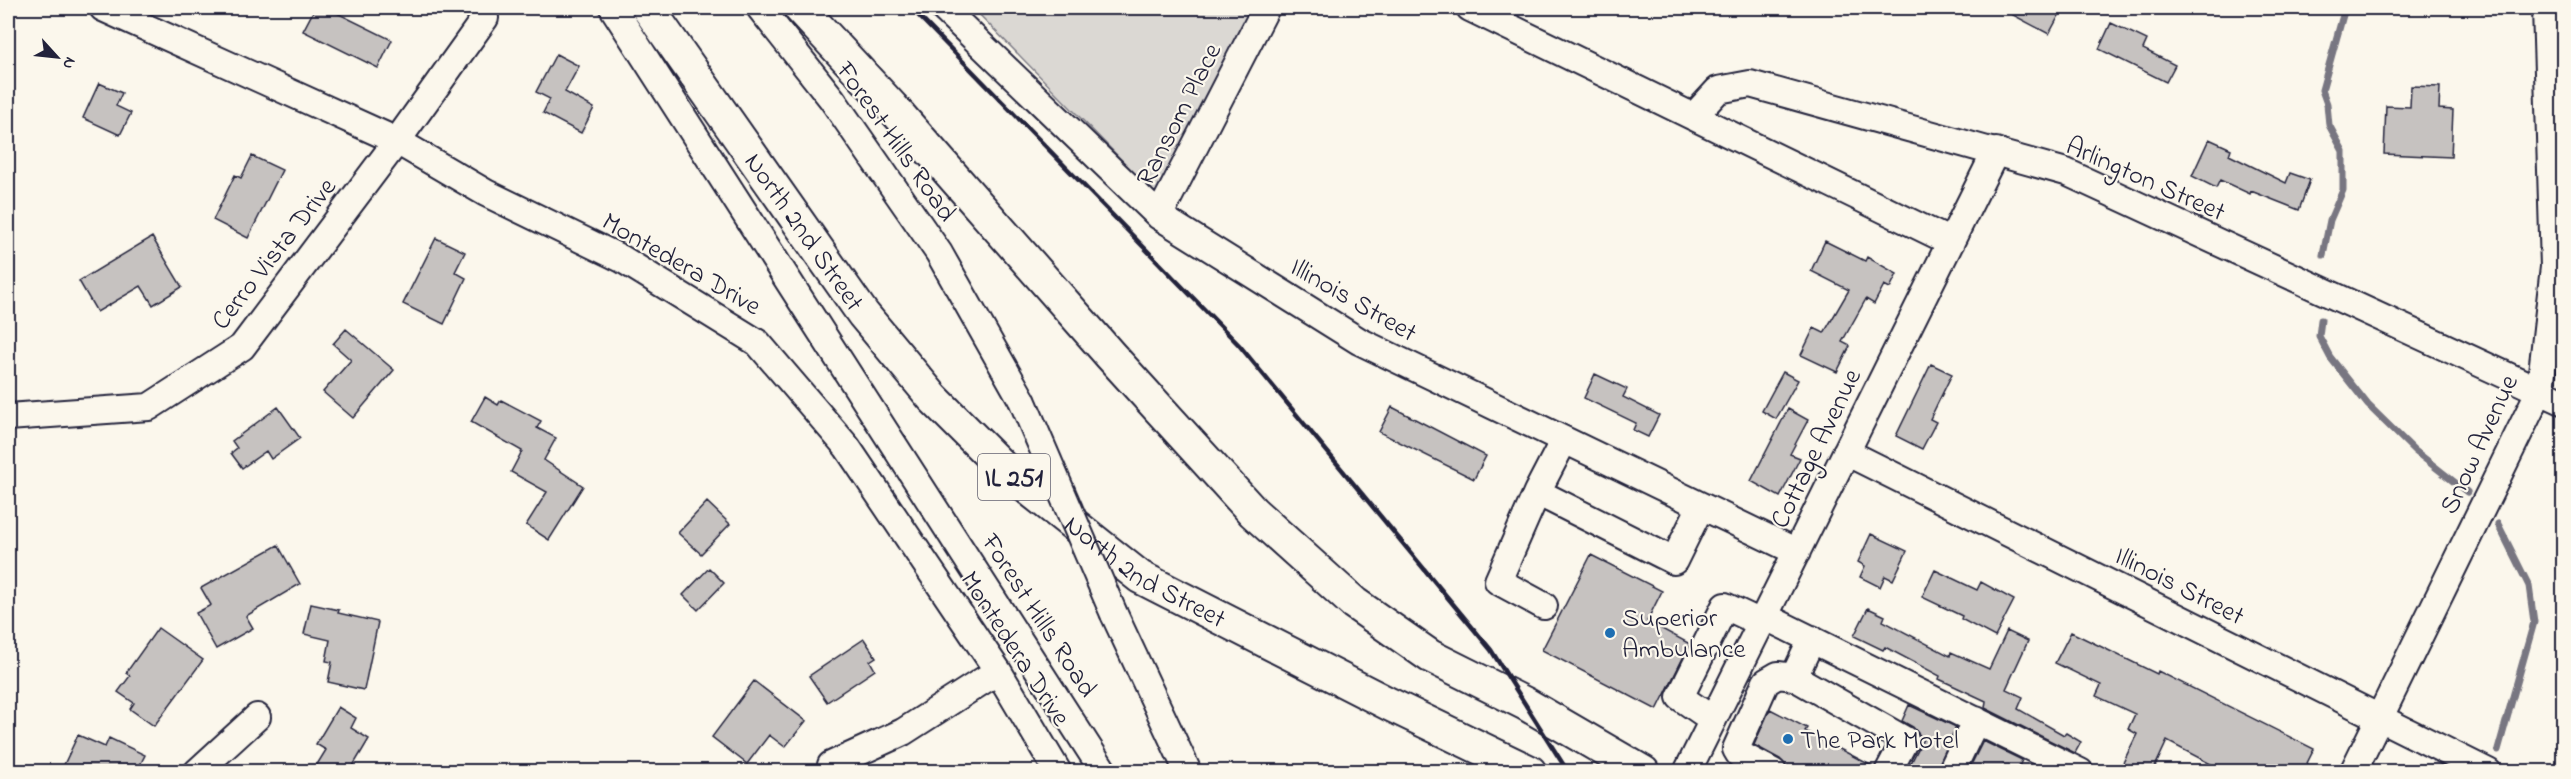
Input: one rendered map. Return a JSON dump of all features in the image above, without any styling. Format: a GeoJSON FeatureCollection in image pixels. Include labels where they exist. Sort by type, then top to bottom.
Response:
{"type":"FeatureCollection","features":[{"type":"Feature","properties":{"kind":"main road","name":"North 2nd Street"},"geometry":{"type":"LineString","coordinates":[[648,8],[863,314],[933,398],[1005,470],[1140,577],[1389,704],[1530,771]]}},
{"type":"Feature","properties":{"kind":"main road"},"geometry":{"type":"LineString","coordinates":[[800,8],[892,106],[1111,356],[1253,512],[1354,603],[1430,656],[1526,704],[1643,771]]}},
{"type":"Feature","properties":{"kind":"street","name":"Forest Hills Road"},"geometry":{"type":"LineString","coordinates":[[613,8],[1104,771]]}},
{"type":"Feature","properties":{"kind":"street","name":"Forest Hills Road"},"geometry":{"type":"LineString","coordinates":[[760,8],[832,99],[939,253],[1022,400],[1114,614],[1188,771]]}},
{"type":"Feature","properties":{"kind":"street","name":"Illinois Street"},"geometry":{"type":"LineString","coordinates":[[943,8],[1159,216],[1359,341],[1797,552]]}},
{"type":"Feature","properties":{"kind":"street","name":"Ransom Place"},"geometry":{"type":"LineString","coordinates":[[1159,216],[1266,8]]}},
{"type":"Feature","properties":{"kind":"street"},"geometry":{"type":"LineString","coordinates":[[1470,8],[1951,242]]}},
{"type":"Feature","properties":{"kind":"street","name":"Snow Avenue"},"geometry":{"type":"LineString","coordinates":[[2353,771],[2540,390],[2559,267],[2547,8]]}},
{"type":"Feature","properties":{"kind":"street","name":"Montedera Drive"},"geometry":{"type":"LineString","coordinates":[[118,11],[397,141],[486,192],[622,259],[758,343],[847,447],[998,671],[1058,771]]}},
{"type":"Feature","properties":{"kind":"street","name":"Cerro Vista Drive"},"geometry":{"type":"LineString","coordinates":[[8,417],[149,407],[242,347],[397,141],[485,18]]}},
{"type":"Feature","properties":{"kind":"street","name":"Arlington Street"},"geometry":{"type":"LineString","coordinates":[[1694,116],[1718,90],[1750,84],[2066,172],[2564,402]]}},
{"type":"Feature","properties":{"kind":"street","name":"Cottage Avenue"},"geometry":{"type":"LineString","coordinates":[[1687,771],[1996,151]]}},
{"type":"Feature","properties":{"kind":"street"},"geometry":{"type":"LineString","coordinates":[[1544,606],[1498,580],[1537,492],[1564,440]]}},
{"type":"Feature","properties":{"kind":"street","name":"Illinois Street"},"geometry":{"type":"LineString","coordinates":[[1846,452],[2488,771]]}},
{"type":"Feature","properties":{"kind":"street"},"geometry":{"type":"LineString","coordinates":[[1537,492],[1674,561],[1701,506]]}},
{"type":"Feature","properties":{"kind":"street"},"geometry":{"type":"LineString","coordinates":[[1739,740],[1711,723],[1680,698],[1694,664],[1725,606],[1812,639],[1976,720],[2067,769]]}},
{"type":"Feature","properties":{"kind":"street"},"geometry":{"type":"LineString","coordinates":[[1794,677],[1812,639]]}},
{"type":"Feature","properties":{"kind":"street"},"geometry":{"type":"LineString","coordinates":[[1694,664],[1732,682]]}},
{"type":"Feature","properties":{"kind":"street"},"geometry":{"type":"LineString","coordinates":[[831,765],[903,732],[998,671]]}},
{"type":"Feature","properties":{"kind":"street"},"geometry":{"type":"LineString","coordinates":[[1773,771],[1739,754],[1736,749],[1766,682],[1778,675],[1794,677],[1905,740],[1888,771]]}},
{"type":"Feature","properties":{"kind":"street"},"geometry":{"type":"LineString","coordinates":[[197,771],[257,717]]}},
{"type":"Feature","properties":{"kind":"street"},"geometry":{"type":"LineString","coordinates":[[1951,771],[1976,720]]}},
{"type":"Feature","properties":{"kind":"shaded area"},"geometry":{"type":"Polygon","coordinates":[[[973,8],[1258,8],[1157,196],[973,8]]]}},
{"type":"Feature","properties":{"kind":"building"},"geometry":{"type":"Polygon","coordinates":[[[315,8],[327,8],[392,40],[378,68],[303,31],[315,8]]]}},
{"type":"Feature","properties":{"kind":"building"},"geometry":{"type":"Polygon","coordinates":[[[2000,8],[2063,8],[2049,34],[2000,8]]]}},
{"type":"Feature","properties":{"kind":"building"},"geometry":{"type":"Polygon","coordinates":[[[2111,23],[2147,40],[2143,49],[2175,65],[2166,82],[2099,49],[2111,23]]]}},
{"type":"Feature","properties":{"kind":"building"},"geometry":{"type":"Polygon","coordinates":[[[556,54],[579,66],[565,92],[594,108],[581,133],[543,113],[550,99],[536,92],[556,54]]]}},
{"type":"Feature","properties":{"kind":"building"},"geometry":{"type":"Polygon","coordinates":[[[99,83],[122,93],[116,106],[131,113],[120,135],[83,118],[99,83]]]}},
{"type":"Feature","properties":{"kind":"building"},"geometry":{"type":"Polygon","coordinates":[[[2411,86],[2440,87],[2439,109],[2453,110],[2451,157],[2384,154],[2386,106],[2410,107],[2411,86]]]}},
{"type":"Feature","properties":{"kind":"building"},"geometry":{"type":"Polygon","coordinates":[[[2209,139],[2231,149],[2229,155],[2286,183],[2290,173],[2310,180],[2299,210],[2251,191],[2250,194],[2220,180],[2216,188],[2192,176],[2209,139]]]}},
{"type":"Feature","properties":{"kind":"building"},"geometry":{"type":"Polygon","coordinates":[[[252,156],[282,170],[248,238],[213,220],[235,175],[241,178],[252,156]]]}},
{"type":"Feature","properties":{"kind":"building"},"geometry":{"type":"Polygon","coordinates":[[[152,237],[182,287],[153,305],[141,286],[97,312],[79,281],[152,237]]]}},
{"type":"Feature","properties":{"kind":"building"},"geometry":{"type":"Polygon","coordinates":[[[436,238],[465,252],[455,272],[466,278],[444,324],[403,304],[436,238]]]}},
{"type":"Feature","properties":{"kind":"building"},"geometry":{"type":"Polygon","coordinates":[[[1825,241],[1865,261],[1867,257],[1897,274],[1890,288],[1884,285],[1874,304],[1866,299],[1842,342],[1850,346],[1837,372],[1801,355],[1814,328],[1824,333],[1849,290],[1811,271],[1825,241]]]}},
{"type":"Feature","properties":{"kind":"building"},"geometry":{"type":"Polygon","coordinates":[[[346,329],[394,370],[353,418],[323,392],[351,360],[333,344],[346,329]]]}},
{"type":"Feature","properties":{"kind":"building"},"geometry":{"type":"Polygon","coordinates":[[[1931,364],[1952,374],[1930,419],[1936,422],[1922,449],[1896,436],[1931,364]]]}},
{"type":"Feature","properties":{"kind":"building"},"geometry":{"type":"Polygon","coordinates":[[[1783,372],[1798,380],[1776,419],[1762,411],[1783,372]]]}},
{"type":"Feature","properties":{"kind":"building"},"geometry":{"type":"Polygon","coordinates":[[[1595,374],[1627,389],[1623,397],[1659,415],[1648,437],[1633,430],[1636,423],[1584,398],[1595,374]]]}},
{"type":"Feature","properties":{"kind":"building"},"geometry":{"type":"Polygon","coordinates":[[[485,397],[498,405],[501,400],[541,421],[537,428],[556,438],[544,460],[583,486],[549,540],[526,525],[547,492],[511,472],[522,451],[471,422],[485,397]]]}},
{"type":"Feature","properties":{"kind":"building"},"geometry":{"type":"Polygon","coordinates":[[[278,407],[300,438],[271,459],[266,451],[242,468],[231,453],[237,448],[232,441],[278,407]]]}},
{"type":"Feature","properties":{"kind":"building"},"geometry":{"type":"Polygon","coordinates":[[[1392,407],[1486,456],[1474,479],[1379,432],[1392,407]]]}},
{"type":"Feature","properties":{"kind":"building"},"geometry":{"type":"Polygon","coordinates":[[[1788,409],[1808,420],[1790,454],[1800,458],[1780,497],[1751,481],[1788,409]]]}},
{"type":"Feature","properties":{"kind":"building"},"geometry":{"type":"Polygon","coordinates":[[[707,502],[730,524],[701,554],[678,533],[707,502]]]}},
{"type":"Feature","properties":{"kind":"building"},"geometry":{"type":"Polygon","coordinates":[[[1871,534],[1907,551],[1893,580],[1885,576],[1880,587],[1860,577],[1865,566],[1858,562],[1871,534]]]}},
{"type":"Feature","properties":{"kind":"building"},"geometry":{"type":"Polygon","coordinates":[[[278,545],[300,584],[246,616],[253,628],[216,649],[196,613],[211,605],[201,588],[278,545]]]}},
{"type":"Feature","properties":{"kind":"building","name":"Superior Ambulance"},"geometry":{"type":"Polygon","coordinates":[[[1591,555],[1662,591],[1647,621],[1690,644],[1657,710],[1542,650],[1591,555]]]}},
{"type":"Feature","properties":{"kind":"building"},"geometry":{"type":"Polygon","coordinates":[[[709,568],[724,583],[698,610],[683,595],[709,568]]]}},
{"type":"Feature","properties":{"kind":"building"},"geometry":{"type":"Polygon","coordinates":[[[1935,570],[1977,590],[1981,582],[2014,600],[1995,637],[1961,619],[1962,616],[1922,597],[1935,570]]]}},
{"type":"Feature","properties":{"kind":"building"},"geometry":{"type":"Polygon","coordinates":[[[311,604],[378,622],[364,690],[328,682],[332,662],[326,661],[330,640],[304,634],[311,604]]]}},
{"type":"Feature","properties":{"kind":"building"},"geometry":{"type":"Polygon","coordinates":[[[1868,608],[1885,616],[1883,621],[1950,656],[1951,652],[1989,669],[2007,631],[2028,641],[2006,689],[2023,697],[2018,709],[2081,742],[2075,753],[1985,708],[1986,701],[1939,679],[1940,676],[1885,647],[1883,650],[1854,636],[1868,608]]]}},
{"type":"Feature","properties":{"kind":"building"},"geometry":{"type":"Polygon","coordinates":[[[158,628],[203,660],[154,726],[130,709],[134,703],[118,692],[130,676],[126,673],[158,628]]]}},
{"type":"Feature","properties":{"kind":"building"},"geometry":{"type":"Polygon","coordinates":[[[2071,632],[2157,674],[2158,671],[2314,749],[2303,771],[2224,771],[2167,741],[2153,771],[2119,771],[2137,734],[2128,729],[2135,714],[2096,696],[2101,685],[2055,663],[2071,632]]]}},
{"type":"Feature","properties":{"kind":"building"},"geometry":{"type":"Polygon","coordinates":[[[864,639],[876,657],[870,661],[875,670],[827,702],[809,676],[864,639]]]}},
{"type":"Feature","properties":{"kind":"building"},"geometry":{"type":"Polygon","coordinates":[[[754,681],[806,721],[785,747],[769,735],[747,764],[712,737],[754,681]]]}},
{"type":"Feature","properties":{"kind":"building"},"geometry":{"type":"Polygon","coordinates":[[[1909,705],[1956,727],[1936,771],[1907,771],[1923,739],[1913,727],[1902,721],[1909,705]]]}},
{"type":"Feature","properties":{"kind":"building"},"geometry":{"type":"Polygon","coordinates":[[[338,707],[356,718],[351,728],[369,739],[350,771],[313,771],[326,750],[316,744],[338,707]]]}},
{"type":"Feature","properties":{"kind":"building","name":"The Park Motel"},"geometry":{"type":"Polygon","coordinates":[[[1770,709],[1807,728],[1805,731],[1874,767],[1873,771],[1797,771],[1786,766],[1780,759],[1754,745],[1770,709]]]}},
{"type":"Feature","properties":{"kind":"building"},"geometry":{"type":"Polygon","coordinates":[[[78,735],[105,747],[109,738],[145,755],[137,771],[61,771],[78,735]]]}},
{"type":"Feature","properties":{"kind":"building"},"geometry":{"type":"Polygon","coordinates":[[[1983,741],[2022,760],[2017,771],[1968,771],[1983,741]]]}},
{"type":"Feature","properties":{"kind":"waterway"},"geometry":{"type":"LineString","coordinates":[[2323,255],[2330,220],[2343,190],[2343,151],[2329,125],[2327,104],[2322,90],[2345,8]]}},
{"type":"Feature","properties":{"kind":"waterway"},"geometry":{"type":"LineString","coordinates":[[2321,320],[2319,336],[2330,357],[2368,405],[2415,451],[2467,492]]}},
{"type":"Feature","properties":{"kind":"waterway"},"geometry":{"type":"LineString","coordinates":[[2498,524],[2529,586],[2534,622],[2498,750]]}},
{"type":"Feature","properties":{"kind":"railway"},"geometry":{"type":"LineString","coordinates":[[911,8],[1239,345],[1491,650],[1568,772]]}},
{"type":"Feature","properties":{"kind":"place","name":"Superior Ambulance"},"geometry":{"type":"Point","coordinates":[1610,633]}},
{"type":"Feature","properties":{"kind":"place","name":"The Park Motel"},"geometry":{"type":"Point","coordinates":[1788,739]}}]}
